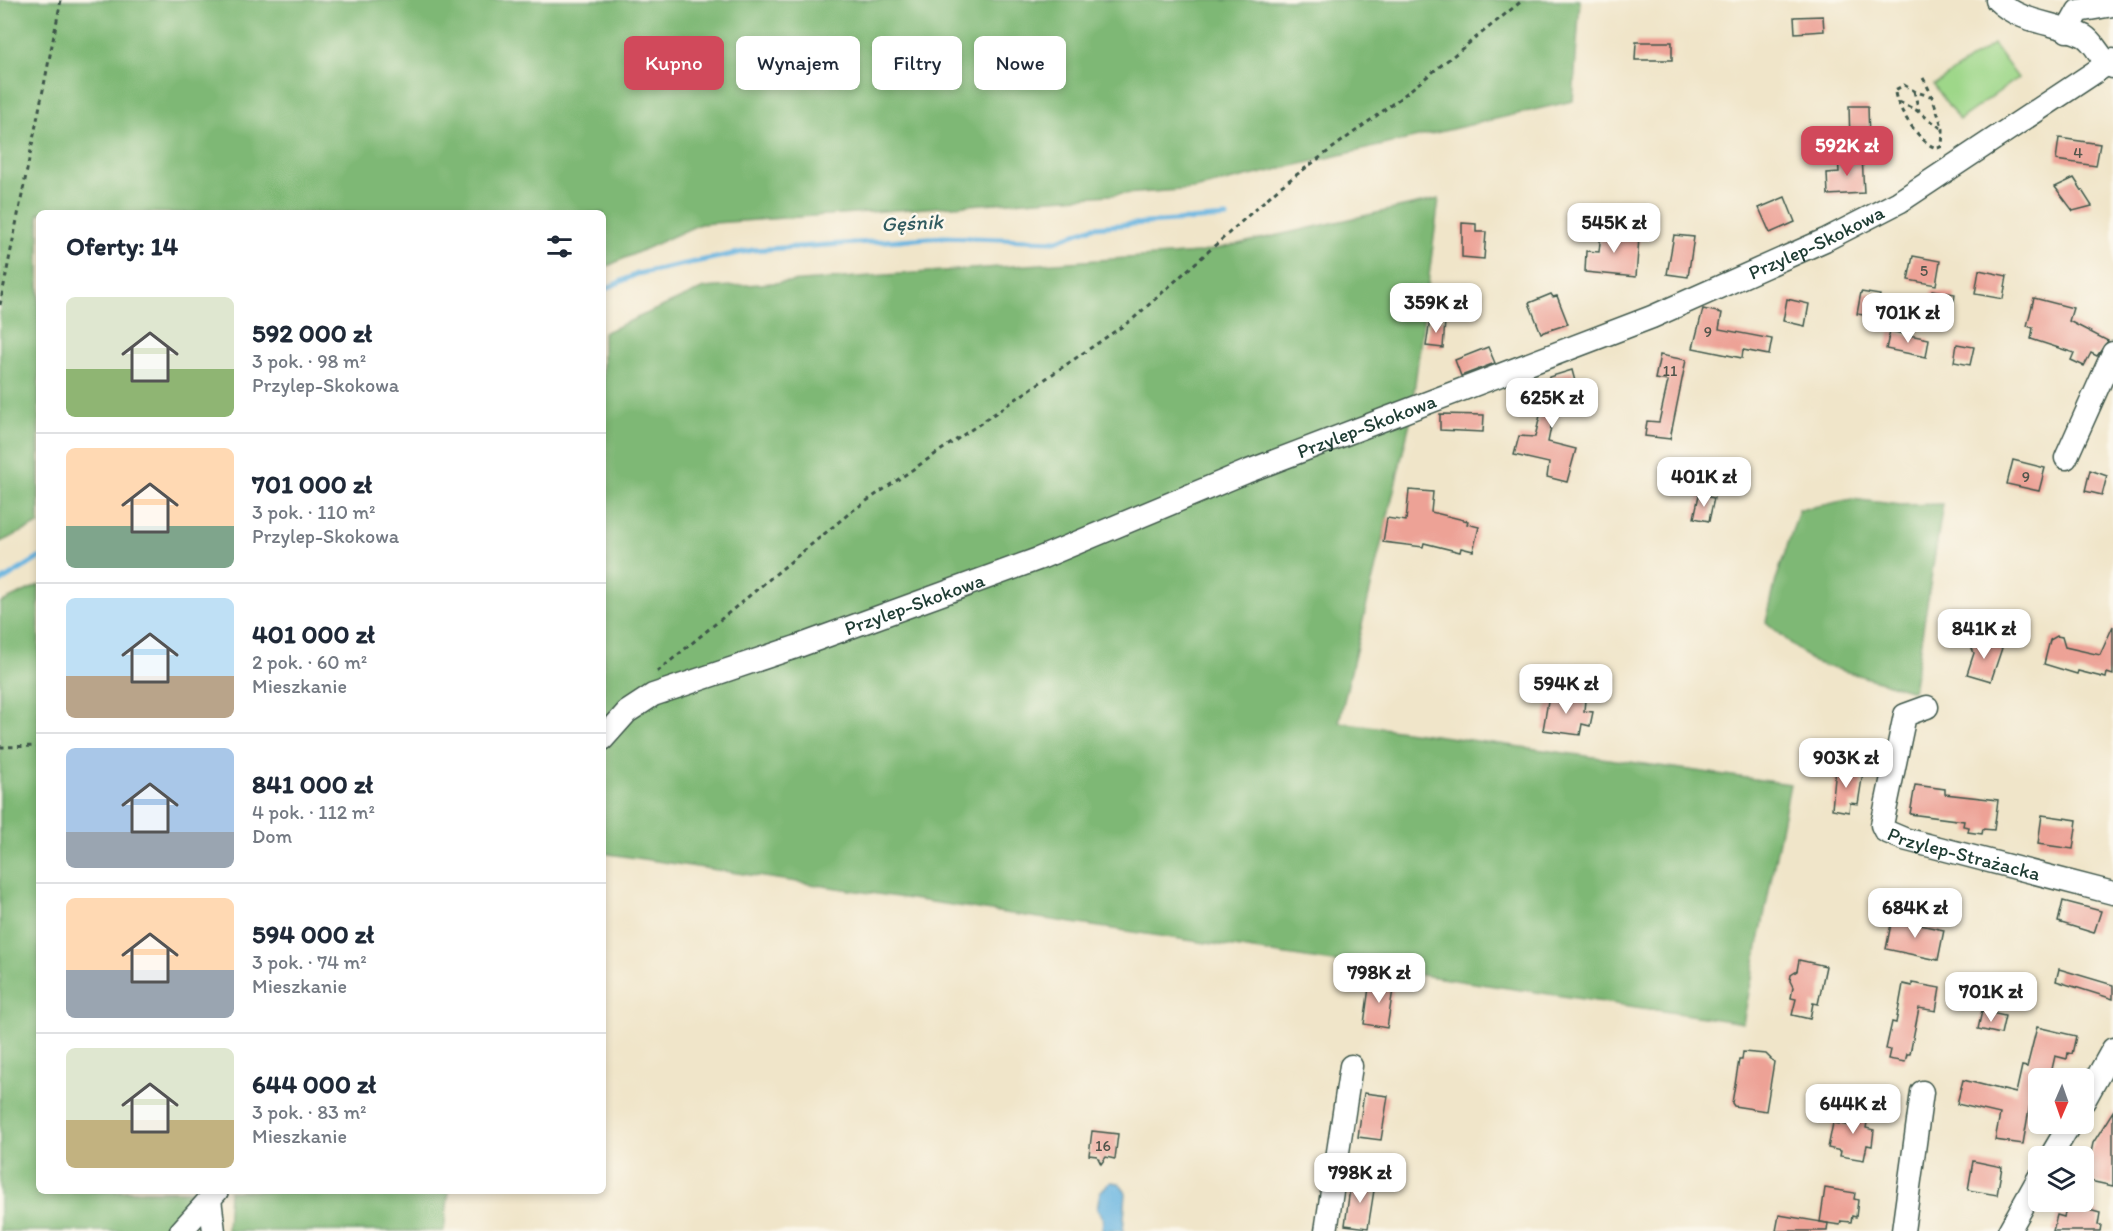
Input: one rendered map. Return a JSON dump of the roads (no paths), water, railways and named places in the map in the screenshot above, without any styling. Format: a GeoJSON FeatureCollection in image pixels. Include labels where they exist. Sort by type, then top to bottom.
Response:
{"type":"FeatureCollection","features":[{"type":"Feature","properties":{"kind":"street","name":"Przylep-Skokowa"},"geometry":{"type":"LineString","coordinates":[[606,736],[627,712],[653,695],[796,647],[1038,559],[1246,472],[1652,317],[1814,244],[1899,202],[2111,64],[2086,37],[2030,20],[1997,0]]}},
{"type":"Feature","properties":{"kind":"street"},"geometry":{"type":"LineString","coordinates":[[2067,31],[2078,11],[2113,5]]}},
{"type":"Feature","properties":{"kind":"street"},"geometry":{"type":"LineString","coordinates":[[2066,458],[2113,353]]}},
{"type":"Feature","properties":{"kind":"street","name":"Przylep-Strażacka"},"geometry":{"type":"LineString","coordinates":[[1927,707],[1905,715],[1882,825],[1885,831],[1904,839],[2113,893]]}},
{"type":"Feature","properties":{"kind":"street"},"geometry":{"type":"LineString","coordinates":[[2094,1083],[2113,1049]]}},
{"type":"Feature","properties":{"kind":"street"},"geometry":{"type":"LineString","coordinates":[[1326,1231],[1351,1066]]}},
{"type":"Feature","properties":{"kind":"street"},"geometry":{"type":"LineString","coordinates":[[1904,1231],[1922,1092]]}},
{"type":"Feature","properties":{"kind":"street"},"geometry":{"type":"LineString","coordinates":[[181,1231],[214,1195]]}},
{"type":"Feature","properties":{"kind":"street"},"geometry":{"type":"LineString","coordinates":[[214,1195],[214,1231]]}},
{"type":"Feature","properties":{"kind":"street"},"geometry":{"type":"LineString","coordinates":[[2009,1231],[2028,1197]]}},
{"type":"Feature","properties":{"kind":"water"},"geometry":{"type":"Polygon","coordinates":[[[1110,1182],[1119,1183],[1126,1193],[1123,1231],[1102,1231],[1103,1219],[1097,1209],[1100,1192],[1110,1182]]]}},
{"type":"Feature","properties":{"kind":"waterway","name":"Gęśnik"},"geometry":{"type":"LineString","coordinates":[[606,289],[637,274],[753,250],[944,237],[1055,241],[1093,227],[1227,217]]}},
{"type":"Feature","properties":{"kind":"waterway","name":"Gęśnik"},"geometry":{"type":"LineString","coordinates":[[0,582],[36,560]]}}]}
